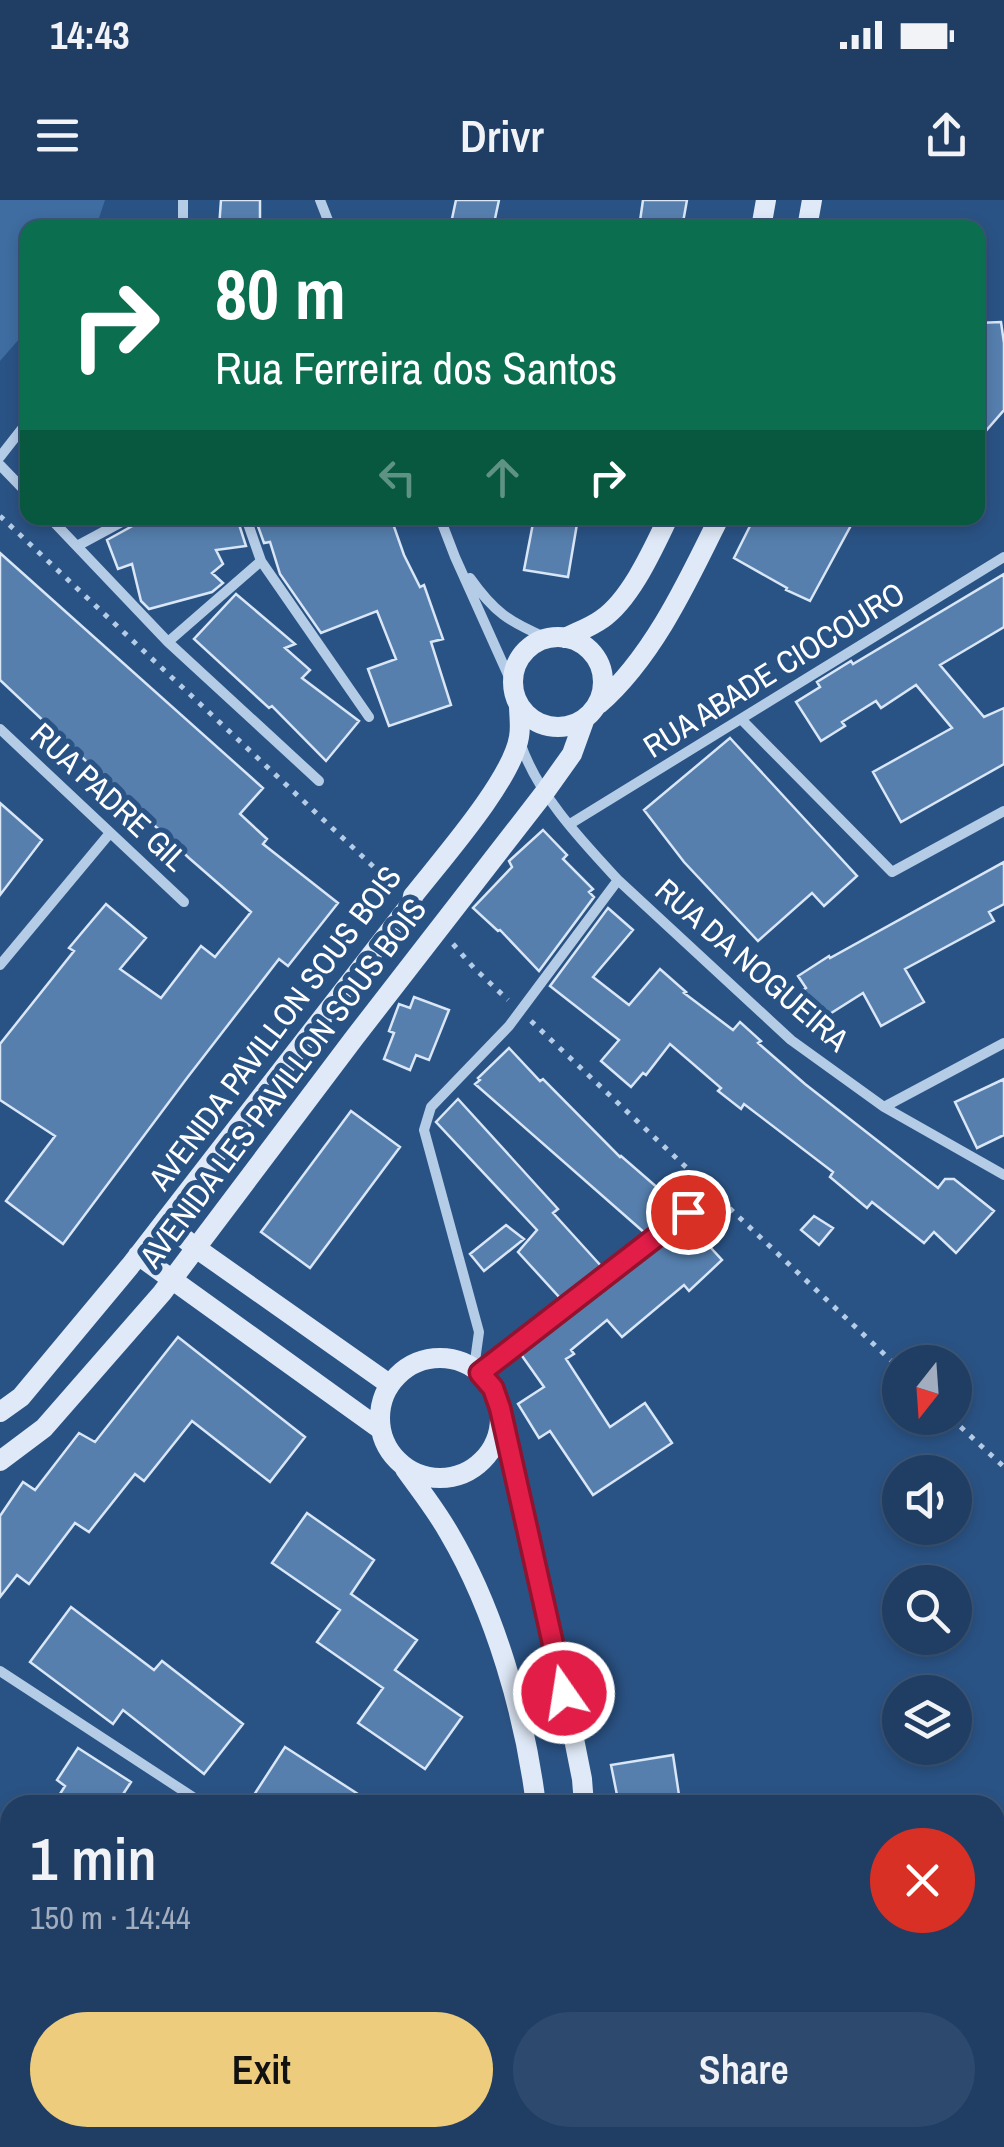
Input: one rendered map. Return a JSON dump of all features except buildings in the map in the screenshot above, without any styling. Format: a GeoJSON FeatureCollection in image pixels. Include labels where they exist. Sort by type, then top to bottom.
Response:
{"type":"FeatureCollection","features":[{"type":"Feature","properties":{"kind":"street"},"geometry":{"type":"LineString","coordinates":[[0,457],[20,431]]}},
{"type":"Feature","properties":{"kind":"street"},"geometry":{"type":"LineString","coordinates":[[0,465],[20,486]]}},
{"type":"Feature","properties":{"kind":"street"},"geometry":{"type":"LineString","coordinates":[[57,525],[168,642],[319,782]]}},
{"type":"Feature","properties":{"kind":"street"},"geometry":{"type":"LineString","coordinates":[[77,546],[116,525]]}},
{"type":"Feature","properties":{"kind":"street"},"geometry":{"type":"LineString","coordinates":[[248,525],[260,561],[369,717]]}},
{"type":"Feature","properties":{"kind":"street"},"geometry":{"type":"LineString","coordinates":[[443,525],[516,695],[529,716],[557,727],[572,725],[591,712],[636,668],[715,525]]}},
{"type":"Feature","properties":{"kind":"street"},"geometry":{"type":"LineString","coordinates":[[516,695],[514,673],[518,661],[536,643],[603,619],[645,564],[664,525]]}},
{"type":"Feature","properties":{"kind":"street"},"geometry":{"type":"LineString","coordinates":[[455,557],[494,609],[524,628],[579,642],[591,651],[603,677],[602,692],[591,712]]}},
{"type":"Feature","properties":{"kind":"street","name":"RUA ABADE CIOCOURO"},"geometry":{"type":"LineString","coordinates":[[570,824],[1004,558]]}},
{"type":"Feature","properties":{"kind":"street"},"geometry":{"type":"LineString","coordinates":[[168,642],[260,561]]}},
{"type":"Feature","properties":{"kind":"street","name":"AVENIDA PAVILLON SOUS BOIS"},"geometry":{"type":"LineString","coordinates":[[0,1412],[21,1397],[138,1255],[488,799],[512,761],[519,737],[516,695]]}},
{"type":"Feature","properties":{"kind":"street","name":"AVENIDA LES PAVILLON SOUS BOIS"},"geometry":{"type":"LineString","coordinates":[[0,1461],[44,1428],[172,1279],[545,792],[572,754],[591,712]]}},
{"type":"Feature","properties":{"kind":"street"},"geometry":{"type":"LineString","coordinates":[[742,720],[892,872],[1004,810]]}},
{"type":"Feature","properties":{"kind":"street","name":"RUA PADRE GIL"},"geometry":{"type":"LineString","coordinates":[[0,729],[184,902]]}},
{"type":"Feature","properties":{"kind":"street","name":"RUA DA NOGUEIRA"},"geometry":{"type":"LineString","coordinates":[[519,737],[526,760],[545,792],[618,880],[791,1040],[884,1107],[1004,1175]]}},
{"type":"Feature","properties":{"kind":"street"},"geometry":{"type":"LineString","coordinates":[[0,966],[110,833]]}},
{"type":"Feature","properties":{"kind":"street"},"geometry":{"type":"LineString","coordinates":[[477,1370],[479,1332],[424,1130],[430,1107],[510,1026],[618,880]]}},
{"type":"Feature","properties":{"kind":"street"},"geometry":{"type":"LineString","coordinates":[[884,1107],[1004,1043]]}},
{"type":"Feature","properties":{"kind":"street"},"geometry":{"type":"LineString","coordinates":[[477,1370],[688,1212]]}},
{"type":"Feature","properties":{"kind":"street"},"geometry":{"type":"LineString","coordinates":[[164,1222],[389,1384]]}},
{"type":"Feature","properties":{"kind":"street"},"geometry":{"type":"LineString","coordinates":[[138,1255],[380,1429]]}},
{"type":"Feature","properties":{"kind":"street"},"geometry":{"type":"LineString","coordinates":[[535,1795],[518,1712],[487,1608],[449,1532],[393,1456],[380,1429],[382,1398],[389,1384],[402,1370],[419,1361],[438,1357],[456,1360],[477,1370],[493,1388],[572,1729],[583,1795]]}},
{"type":"Feature","properties":{"kind":"street"},"geometry":{"type":"LineString","coordinates":[[404,1467],[423,1476],[463,1474],[480,1463],[493,1447],[500,1428],[500,1408]]}},
{"type":"Feature","properties":{"kind":"street"},"geometry":{"type":"LineString","coordinates":[[0,1670],[189,1795]]}},
{"type":"Feature","properties":{"kind":"path"},"geometry":{"type":"LineString","coordinates":[[969,1435],[1004,1468]]}},
{"type":"Feature","properties":{"kind":"shaded area"},"geometry":{"type":"Polygon","coordinates":[[[0,200],[105,200],[98,220],[20,220],[20,338],[0,361],[0,200]]]}},
{"type":"Feature","properties":{"kind":"route"},"geometry":{"type":"LineString","coordinates":[[564,1693],[500,1408],[493,1388],[480,1373],[688,1212]]}}]}
